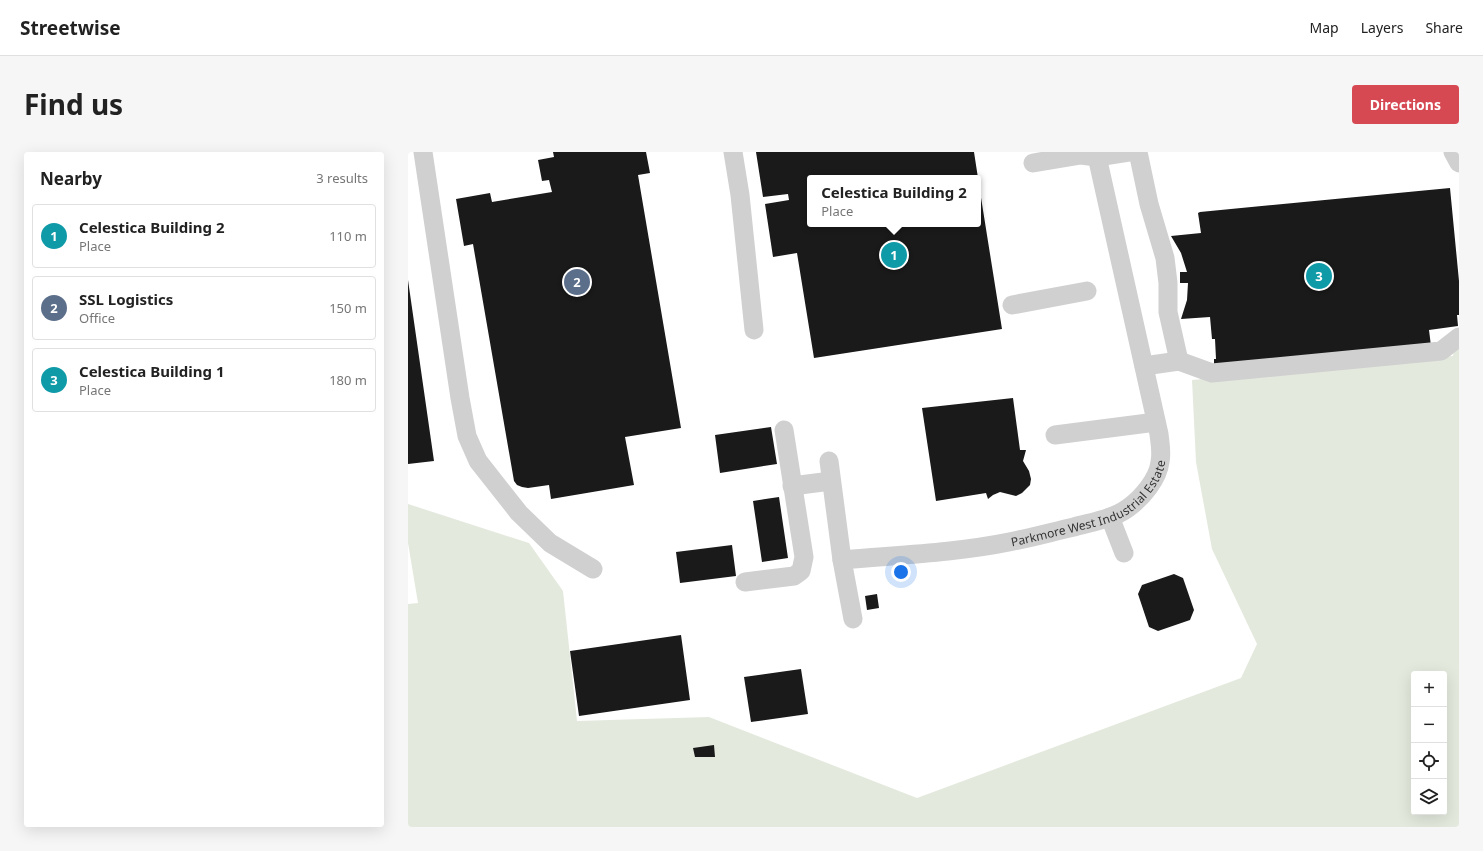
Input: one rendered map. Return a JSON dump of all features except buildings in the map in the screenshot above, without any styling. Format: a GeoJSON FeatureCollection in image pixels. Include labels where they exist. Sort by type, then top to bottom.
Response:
{"type":"FeatureCollection","features":[{"type":"Feature","properties":{"kind":"street"},"geometry":{"type":"LineString","coordinates":[[423,152],[460,398],[468,436],[478,461],[519,513],[550,543],[593,569]]}},
{"type":"Feature","properties":{"kind":"street"},"geometry":{"type":"LineString","coordinates":[[733,152],[740,196],[754,330]]}},
{"type":"Feature","properties":{"kind":"street"},"geometry":{"type":"LineString","coordinates":[[1033,163],[1081,155],[1129,152]]}},
{"type":"Feature","properties":{"kind":"street"},"geometry":{"type":"LineString","coordinates":[[1138,152],[1149,204],[1165,258],[1168,283],[1168,312],[1179,361]]}},
{"type":"Feature","properties":{"kind":"street"},"geometry":{"type":"LineString","coordinates":[[1454,152],[1459,163]]}},
{"type":"Feature","properties":{"kind":"street","name":"Parkmore West Industrial Estate"},"geometry":{"type":"LineString","coordinates":[[842,560],[962,549],[1007,543],[1110,517],[1127,509],[1138,501],[1155,476],[1160,463],[1161,450],[1156,422],[1097,155]]}},
{"type":"Feature","properties":{"kind":"street"},"geometry":{"type":"LineString","coordinates":[[1012,305],[1087,291]]}},
{"type":"Feature","properties":{"kind":"street"},"geometry":{"type":"LineString","coordinates":[[1144,366],[1179,361],[1212,373],[1441,351],[1459,337]]}},
{"type":"Feature","properties":{"kind":"street"},"geometry":{"type":"LineString","coordinates":[[1055,435],[1156,422]]}},
{"type":"Feature","properties":{"kind":"street"},"geometry":{"type":"LineString","coordinates":[[745,582],[794,576],[801,571],[804,557],[784,430]]}},
{"type":"Feature","properties":{"kind":"street"},"geometry":{"type":"LineString","coordinates":[[829,461],[842,560],[853,619]]}},
{"type":"Feature","properties":{"kind":"street"},"geometry":{"type":"LineString","coordinates":[[792,486],[831,481]]}},
{"type":"Feature","properties":{"kind":"street"},"geometry":{"type":"LineString","coordinates":[[1110,517],[1124,553]]}},
{"type":"Feature","properties":{"kind":"shaded area"},"geometry":{"type":"Polygon","coordinates":[[[1455,344],[1459,344],[1459,827],[408,827],[408,604],[418,603],[408,543],[408,504],[529,543],[563,591],[577,721],[709,717],[917,798],[1241,678],[1257,644],[1212,549],[1196,462],[1192,380],[1453,356],[1455,344]]]}},
{"type":"Feature","properties":{"kind":"place","name":"Celestica Building 2"},"geometry":{"type":"Point","coordinates":[894,255]}},
{"type":"Feature","properties":{"kind":"place","name":"Celestica Building 1"},"geometry":{"type":"Point","coordinates":[1319,276]}},
{"type":"Feature","properties":{"kind":"place","name":"SSL Logistics"},"geometry":{"type":"Point","coordinates":[577,282]}}]}
